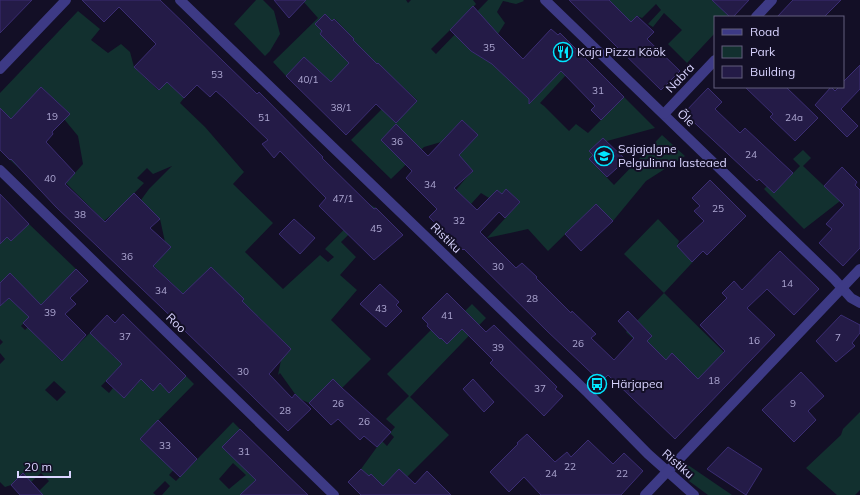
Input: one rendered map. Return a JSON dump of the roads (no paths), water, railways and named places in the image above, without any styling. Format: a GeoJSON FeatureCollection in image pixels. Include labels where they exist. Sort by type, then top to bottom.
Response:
{"type":"FeatureCollection","features":[{"type":"Feature","properties":{"kind":"street"},"geometry":{"type":"LineString","coordinates":[[0,69],[66,0]]}},
{"type":"Feature","properties":{"kind":"street","name":"Ristiku"},"geometry":{"type":"LineString","coordinates":[[180,0],[583,388],[648,454],[694,495]]}},
{"type":"Feature","properties":{"kind":"street","name":"Õle"},"geometry":{"type":"LineString","coordinates":[[545,0],[834,279],[850,298],[860,303]]}},
{"type":"Feature","properties":{"kind":"street"},"geometry":{"type":"LineString","coordinates":[[757,16],[772,0]]}},
{"type":"Feature","properties":{"kind":"street","name":"Nabra"},"geometry":{"type":"LineString","coordinates":[[664,114],[714,61]]}},
{"type":"Feature","properties":{"kind":"street","name":"Roo"},"geometry":{"type":"LineString","coordinates":[[0,170],[334,495]]}},
{"type":"Feature","properties":{"kind":"street"},"geometry":{"type":"LineString","coordinates":[[645,495],[860,269]]}},
{"type":"Feature","properties":{"kind":"place","name":"Kaja Pizza Köök"},"geometry":{"type":"Point","coordinates":[563,52]}},
{"type":"Feature","properties":{"kind":"place","name":"Sajajalgne Pelgulinna lasteaed"},"geometry":{"type":"Point","coordinates":[604,156]}},
{"type":"Feature","properties":{"kind":"place","name":"Härjapea"},"geometry":{"type":"Point","coordinates":[597,384]}}]}
